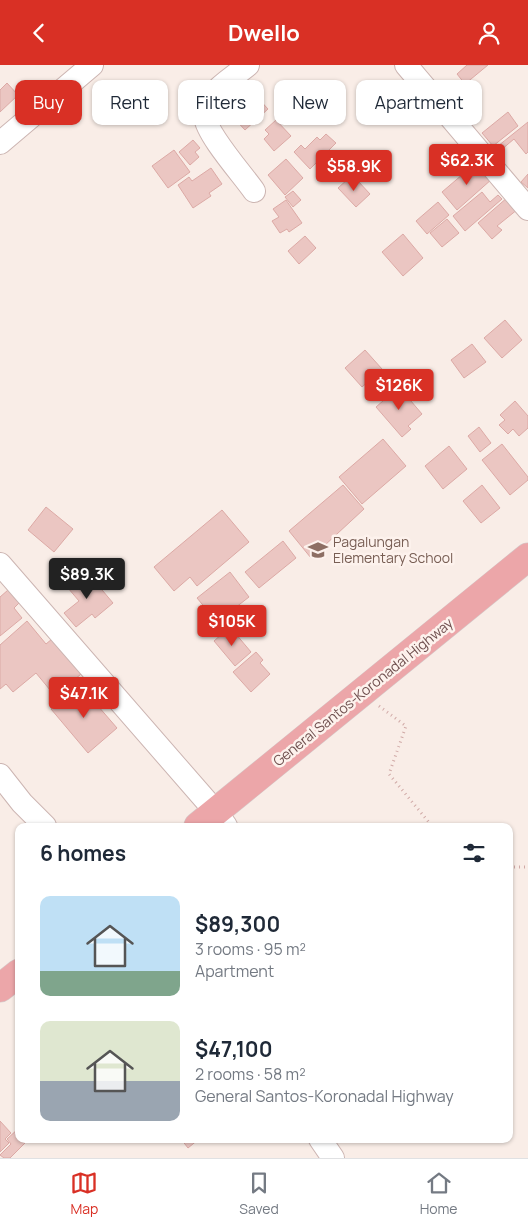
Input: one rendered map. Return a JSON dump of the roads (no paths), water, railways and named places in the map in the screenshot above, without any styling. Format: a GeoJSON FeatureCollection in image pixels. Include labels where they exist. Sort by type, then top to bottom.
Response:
{"type":"FeatureCollection","features":[{"type":"Feature","properties":{"kind":"highway","name":"General Santos-Koronadal Highway"},"geometry":{"type":"LineString","coordinates":[[213,821],[362,693],[528,557]]}},
{"type":"Feature","properties":{"kind":"highway"},"geometry":{"type":"LineString","coordinates":[[0,988],[15,976]]}},
{"type":"Feature","properties":{"kind":"street"},"geometry":{"type":"LineString","coordinates":[[0,143],[92,65]]}},
{"type":"Feature","properties":{"kind":"street"},"geometry":{"type":"LineString","coordinates":[[248,65],[212,95],[206,107],[205,117],[208,127],[215,138],[254,191]]}},
{"type":"Feature","properties":{"kind":"street"},"geometry":{"type":"LineString","coordinates":[[406,65],[528,209]]}},
{"type":"Feature","properties":{"kind":"street"},"geometry":{"type":"LineString","coordinates":[[0,564],[213,821]]}},
{"type":"Feature","properties":{"kind":"street"},"geometry":{"type":"LineString","coordinates":[[0,775],[22,803],[42,823]]}},
{"type":"Feature","properties":{"kind":"street"},"geometry":{"type":"LineString","coordinates":[[323,1143],[334,1158]]}},
{"type":"Feature","properties":{"kind":"place","name":"Pagalungan Elementary School"},"geometry":{"type":"Point","coordinates":[318,550]}}]}
